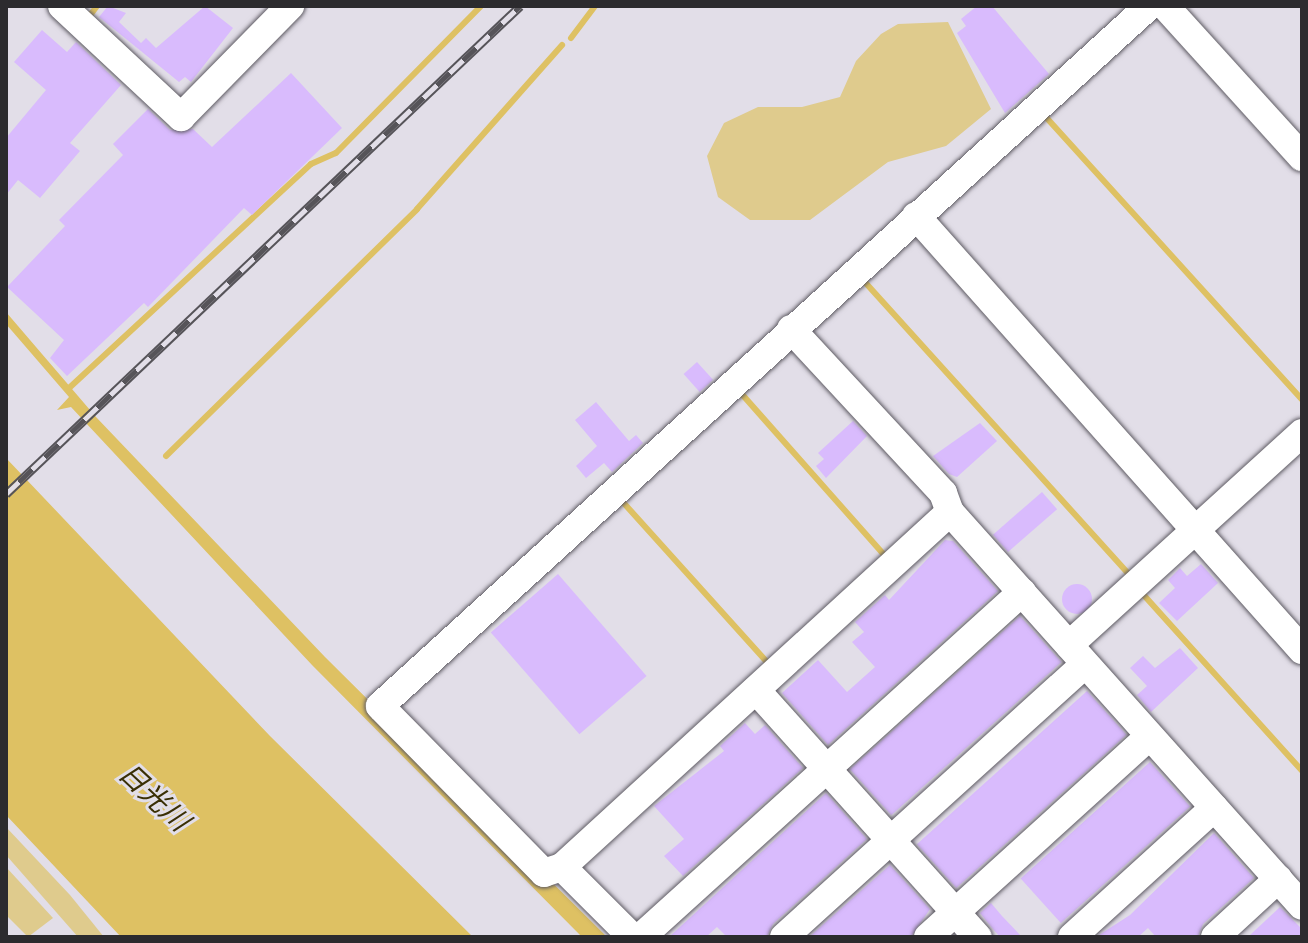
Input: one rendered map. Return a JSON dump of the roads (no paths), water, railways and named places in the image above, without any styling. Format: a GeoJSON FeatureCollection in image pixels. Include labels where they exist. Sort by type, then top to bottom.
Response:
{"type":"FeatureCollection","features":[{"type":"Feature","properties":{"kind":"street"},"geometry":{"type":"LineString","coordinates":[[62,6],[181,117],[290,6]]}},
{"type":"Feature","properties":{"kind":"street"},"geometry":{"type":"LineString","coordinates":[[950,512],[562,867],[544,873],[380,706],[1149,6]]}},
{"type":"Feature","properties":{"kind":"street"},"geometry":{"type":"LineString","coordinates":[[1165,6],[1302,157]]}},
{"type":"Feature","properties":{"kind":"street"},"geometry":{"type":"LineString","coordinates":[[916,216],[1302,650]]}},
{"type":"Feature","properties":{"kind":"street"},"geometry":{"type":"LineString","coordinates":[[791,329],[943,493],[950,512],[1302,906]]}},
{"type":"Feature","properties":{"kind":"street"},"geometry":{"type":"LineString","coordinates":[[784,937],[891,840],[1077,654],[1195,530],[1302,433]]}},
{"type":"Feature","properties":{"kind":"street"},"geometry":{"type":"LineString","coordinates":[[641,937],[1022,592]]}},
{"type":"Feature","properties":{"kind":"street"},"geometry":{"type":"LineString","coordinates":[[756,690],[978,937]]}},
{"type":"Feature","properties":{"kind":"street"},"geometry":{"type":"LineString","coordinates":[[928,937],[1150,736]]}},
{"type":"Feature","properties":{"kind":"street"},"geometry":{"type":"LineString","coordinates":[[1072,937],[1214,808]]}},
{"type":"Feature","properties":{"kind":"street"},"geometry":{"type":"LineString","coordinates":[[562,867],[632,937]]}},
{"type":"Feature","properties":{"kind":"street"},"geometry":{"type":"LineString","coordinates":[[1215,937],[1278,879]]}},
{"type":"Feature","properties":{"kind":"water"},"geometry":{"type":"Polygon","coordinates":[[[6,312],[96,417],[325,657],[607,937],[582,937],[312,665],[71,407],[57,410],[69,397],[6,324],[6,312]]]}},
{"type":"Feature","properties":{"kind":"water","name":"日光川"},"geometry":{"type":"Polygon","coordinates":[[[6,458],[270,736],[473,937],[121,937],[6,815],[6,458]]]}},
{"type":"Feature","properties":{"kind":"waterway"},"geometry":{"type":"LineString","coordinates":[[88,18],[97,6]]}},
{"type":"Feature","properties":{"kind":"waterway"},"geometry":{"type":"LineString","coordinates":[[68,389],[311,164],[336,153],[481,6]]}},
{"type":"Feature","properties":{"kind":"waterway"},"geometry":{"type":"LineString","coordinates":[[571,38],[595,6]]}},
{"type":"Feature","properties":{"kind":"waterway"},"geometry":{"type":"LineString","coordinates":[[166,456],[417,209],[562,45]]}},
{"type":"Feature","properties":{"kind":"waterway"},"geometry":{"type":"LineString","coordinates":[[1044,115],[1302,400]]}},
{"type":"Feature","properties":{"kind":"waterway"},"geometry":{"type":"LineString","coordinates":[[863,280],[1131,577]]}},
{"type":"Feature","properties":{"kind":"waterway"},"geometry":{"type":"LineString","coordinates":[[740,392],[885,556]]}},
{"type":"Feature","properties":{"kind":"waterway"},"geometry":{"type":"LineString","coordinates":[[621,500],[768,663]]}},
{"type":"Feature","properties":{"kind":"waterway"},"geometry":{"type":"LineString","coordinates":[[1141,592],[1302,771]]}},
{"type":"Feature","properties":{"kind":"railway"},"geometry":{"type":"LineString","coordinates":[[6,494],[520,6]]}}]}
